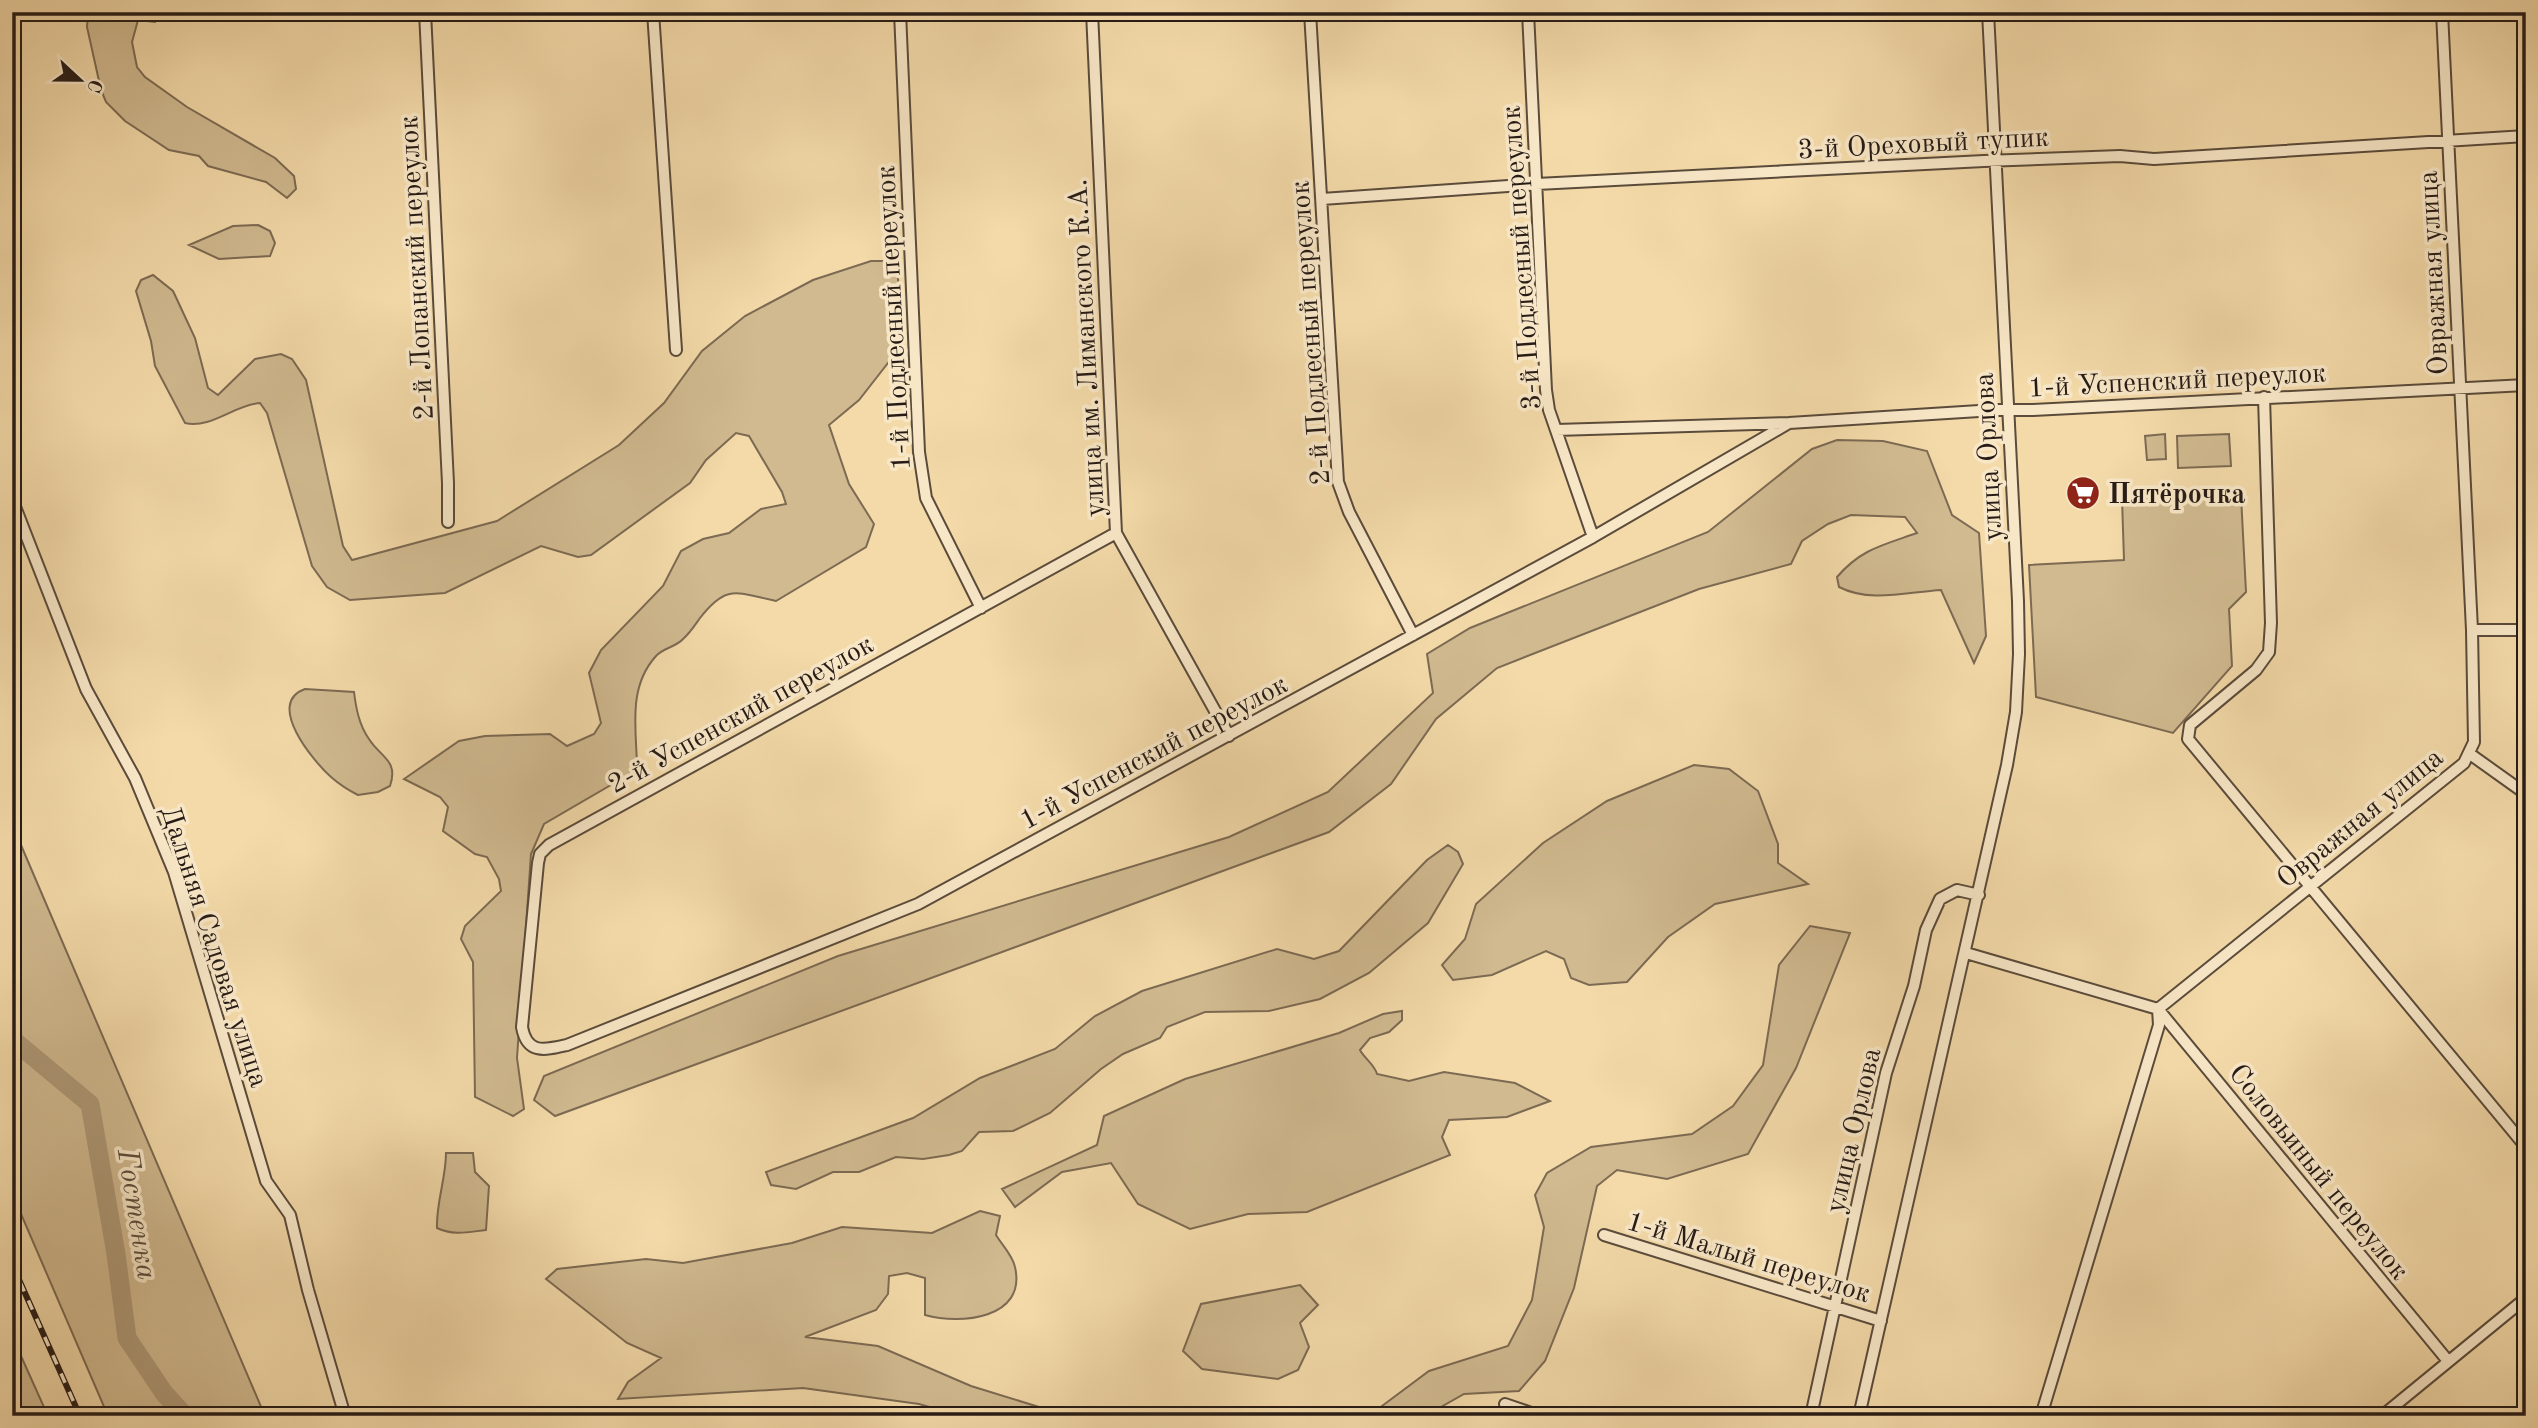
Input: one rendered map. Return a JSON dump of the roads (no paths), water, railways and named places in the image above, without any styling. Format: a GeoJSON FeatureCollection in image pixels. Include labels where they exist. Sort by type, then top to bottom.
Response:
{"type":"FeatureCollection","features":[{"type":"Feature","properties":{"kind":"street","name":"2-й Лопанский переулок"},"geometry":{"type":"LineString","coordinates":[[425,12],[448,522]]}},
{"type":"Feature","properties":{"kind":"street"},"geometry":{"type":"LineString","coordinates":[[653,12],[676,350]]}},
{"type":"Feature","properties":{"kind":"street","name":"1-й Подлесный переулок"},"geometry":{"type":"LineString","coordinates":[[900,12],[919,452],[926,498],[981,608]]}},
{"type":"Feature","properties":{"kind":"street","name":"улица им. Лиманского К.А."},"geometry":{"type":"LineString","coordinates":[[1092,12],[1116,533],[1230,736]]}},
{"type":"Feature","properties":{"kind":"street","name":"2-й Подлесный переулок"},"geometry":{"type":"LineString","coordinates":[[1310,12],[1338,482],[1349,512],[1413,635]]}},
{"type":"Feature","properties":{"kind":"street","name":"3-й Подлесный переулок"},"geometry":{"type":"LineString","coordinates":[[1528,12],[1546,390],[1549,410],[1593,537]]}},
{"type":"Feature","properties":{"kind":"street","name":"улица Орлова"},"geometry":{"type":"LineString","coordinates":[[1858,1416],[1966,953],[2016,712],[2020,654],[1988,12]]}},
{"type":"Feature","properties":{"kind":"street","name":"Овражная улица"},"geometry":{"type":"LineString","coordinates":[[2158,1009],[2464,762],[2474,741],[2472,630],[2442,12]]}},
{"type":"Feature","properties":{"kind":"street","name":"3-й Ореховый тупик"},"geometry":{"type":"LineString","coordinates":[[1322,199],[1538,184],[1995,161],[2120,156],[2154,159],[2526,136]]}},
{"type":"Feature","properties":{"kind":"street","name":"1-й Успенский переулок"},"geometry":{"type":"LineString","coordinates":[[1556,430],[1789,423],[2526,385]]}},
{"type":"Feature","properties":{"kind":"street"},"geometry":{"type":"LineString","coordinates":[[2264,397],[2271,623],[2269,652],[2256,670],[2190,725],[2188,739],[2526,1147]]}},
{"type":"Feature","properties":{"kind":"street","name":"1-й Успенский переулок"},"geometry":{"type":"LineString","coordinates":[[522,1027],[529,1045],[540,1050],[567,1045],[915,905],[1593,537],[1789,423]]}},
{"type":"Feature","properties":{"kind":"street","name":"Дальняя Садовая улица"},"geometry":{"type":"LineString","coordinates":[[12,499],[86,689],[135,778],[174,873],[266,1181],[290,1215],[308,1290],[345,1416]]}},
{"type":"Feature","properties":{"kind":"street","name":"2-й Успенский переулок"},"geometry":{"type":"LineString","coordinates":[[522,1027],[538,863],[540,855],[549,845],[1116,533]]}},
{"type":"Feature","properties":{"kind":"street"},"geometry":{"type":"LineString","coordinates":[[2472,630],[2526,630]]}},
{"type":"Feature","properties":{"kind":"street"},"geometry":{"type":"LineString","coordinates":[[2470,754],[2526,794]]}},
{"type":"Feature","properties":{"kind":"street","name":"улица Орлова"},"geometry":{"type":"LineString","coordinates":[[1811,1416],[1886,1073],[1914,986],[1926,930],[1940,899],[1957,890],[1979,895]]}},
{"type":"Feature","properties":{"kind":"street"},"geometry":{"type":"LineString","coordinates":[[1966,953],[2158,1009],[2159,1025],[2041,1416]]}},
{"type":"Feature","properties":{"kind":"street","name":"Соловьиный переулок"},"geometry":{"type":"LineString","coordinates":[[2158,1009],[2448,1361]]}},
{"type":"Feature","properties":{"kind":"street","name":"1-й Малый переулок"},"geometry":{"type":"LineString","coordinates":[[1604,1235],[1881,1321]]}},
{"type":"Feature","properties":{"kind":"street"},"geometry":{"type":"LineString","coordinates":[[2382,1416],[2526,1298]]}},
{"type":"Feature","properties":{"kind":"street"},"geometry":{"type":"LineString","coordinates":[[1504,1404],[1540,1416]]}},
{"type":"Feature","properties":{"kind":"waterway","name":"Гостенка"},"geometry":{"type":"LineString","coordinates":[[12,1039],[90,1104],[116,1254],[127,1338],[164,1393],[185,1416]]}},
{"type":"Feature","properties":{"kind":"railway"},"geometry":{"type":"LineString","coordinates":[[12,1264],[80,1416]]}},
{"type":"Feature","properties":{"kind":"place","name":"Пятёрочка"},"geometry":{"type":"Point","coordinates":[2083,493]}}]}
